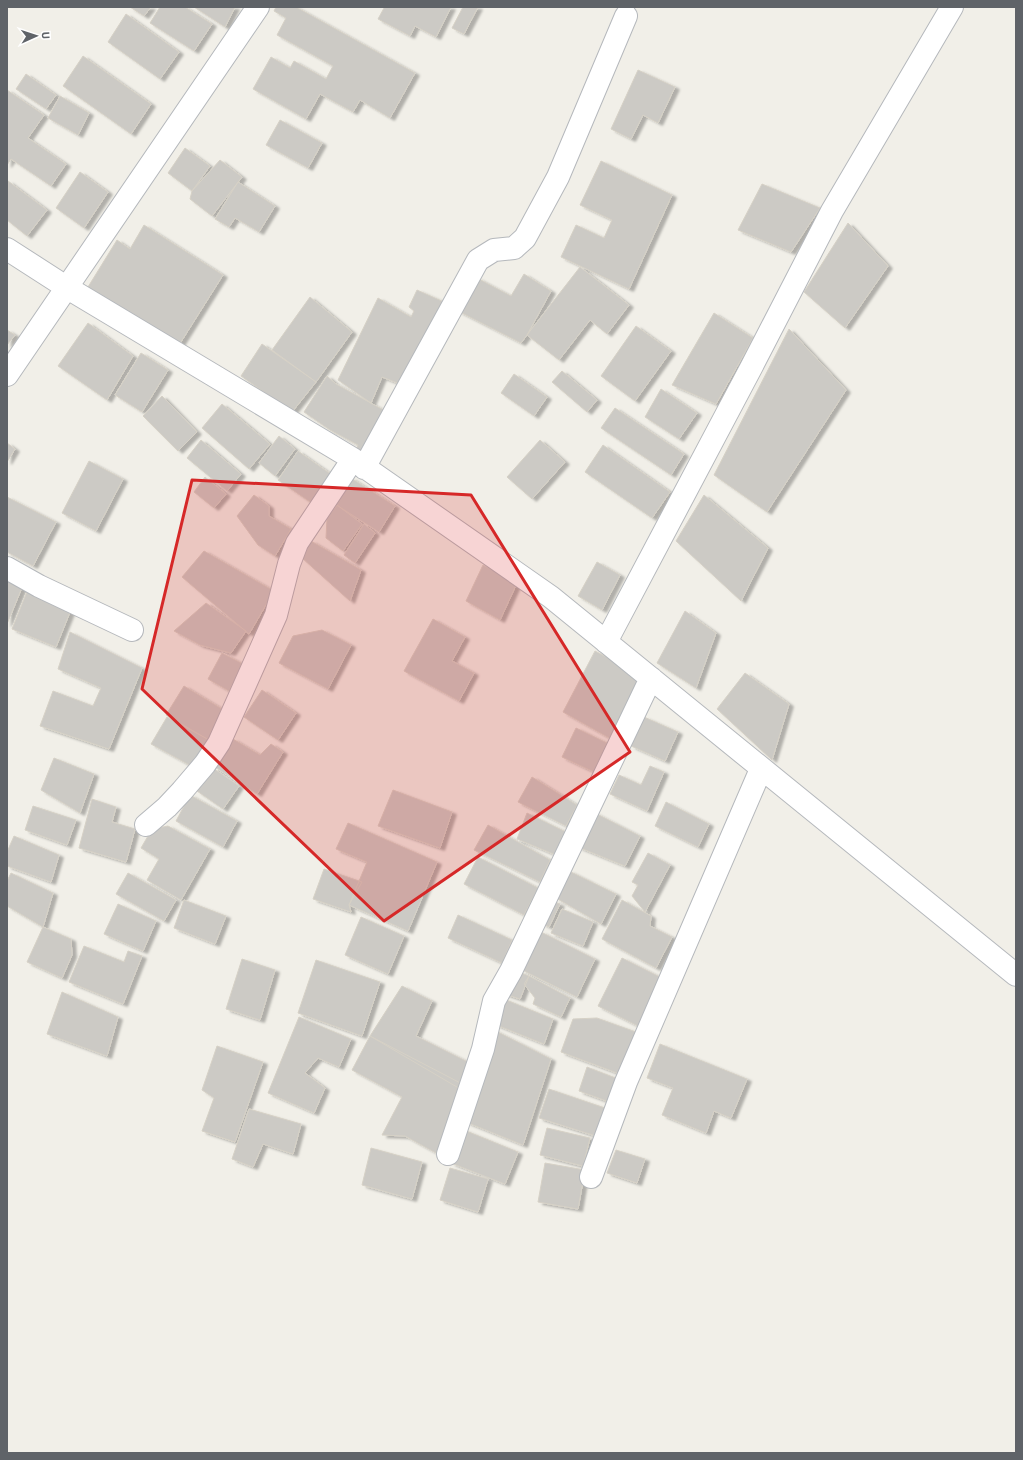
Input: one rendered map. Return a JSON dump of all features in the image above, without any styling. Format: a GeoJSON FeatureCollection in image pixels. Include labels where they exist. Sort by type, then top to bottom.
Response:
{"type":"FeatureCollection","features":[{"type":"Feature","properties":{"kind":"street"},"geometry":{"type":"LineString","coordinates":[[7,375],[258,7]]}},
{"type":"Feature","properties":{"kind":"street"},"geometry":{"type":"LineString","coordinates":[[606,642],[832,211],[952,7]]}},
{"type":"Feature","properties":{"kind":"street"},"geometry":{"type":"LineString","coordinates":[[146,825],[167,807],[205,764],[219,743],[276,615],[289,564],[297,542],[359,463],[478,260],[494,250],[514,248],[525,238],[536,220],[558,177],[626,16]]}},
{"type":"Feature","properties":{"kind":"street"},"geometry":{"type":"LineString","coordinates":[[7,249],[66,287],[359,463],[551,597],[1016,975]]}},
{"type":"Feature","properties":{"kind":"street"},"geometry":{"type":"LineString","coordinates":[[7,568],[39,586],[132,630]]}},
{"type":"Feature","properties":{"kind":"street"},"geometry":{"type":"LineString","coordinates":[[448,1154],[483,1049],[494,1001],[511,971],[651,678]]}},
{"type":"Feature","properties":{"kind":"street"},"geometry":{"type":"LineString","coordinates":[[591,1177],[626,1082],[761,769]]}},
{"type":"Feature","properties":{"kind":"highlighted area"},"geometry":{"type":"Polygon","coordinates":[[[192,480],[471,495],[630,752],[384,921],[142,689],[192,480]]]}},
{"type":"Feature","properties":{"kind":"building"},"geometry":{"type":"Polygon","coordinates":[[[130,7],[151,7],[144,16],[130,7]]]}},
{"type":"Feature","properties":{"kind":"building"},"geometry":{"type":"Polygon","coordinates":[[[160,7],[185,7],[212,24],[194,51],[150,23],[160,7]]]}},
{"type":"Feature","properties":{"kind":"building"},"geometry":{"type":"Polygon","coordinates":[[[194,7],[235,7],[225,27],[194,7]]]}},
{"type":"Feature","properties":{"kind":"building"},"geometry":{"type":"Polygon","coordinates":[[[276,7],[296,7],[415,73],[390,118],[360,100],[353,112],[320,94],[306,119],[253,89],[271,57],[290,68],[294,61],[326,79],[333,66],[277,35],[286,18],[274,11],[276,7]]]}},
{"type":"Feature","properties":{"kind":"building"},"geometry":{"type":"Polygon","coordinates":[[[383,7],[451,7],[436,37],[415,26],[410,36],[378,19],[384,8],[383,7]]]}},
{"type":"Feature","properties":{"kind":"building"},"geometry":{"type":"Polygon","coordinates":[[[463,7],[478,7],[464,34],[452,28],[463,7]]]}},
{"type":"Feature","properties":{"kind":"building"},"geometry":{"type":"Polygon","coordinates":[[[126,14],[179,52],[160,79],[108,42],[126,14]]]}},
{"type":"Feature","properties":{"kind":"building"},"geometry":{"type":"Polygon","coordinates":[[[83,56],[151,104],[131,134],[63,86],[83,56]]]}},
{"type":"Feature","properties":{"kind":"building"},"geometry":{"type":"Polygon","coordinates":[[[638,70],[675,87],[658,123],[643,115],[631,139],[611,129],[638,70]]]}},
{"type":"Feature","properties":{"kind":"building"},"geometry":{"type":"Polygon","coordinates":[[[26,74],[56,95],[46,109],[16,89],[26,74]]]}},
{"type":"Feature","properties":{"kind":"building"},"geometry":{"type":"Polygon","coordinates":[[[7,90],[44,115],[28,138],[66,164],[51,186],[11,159],[7,165],[7,90]]]}},
{"type":"Feature","properties":{"kind":"building"},"geometry":{"type":"Polygon","coordinates":[[[60,96],[89,113],[78,135],[48,118],[60,96]]]}},
{"type":"Feature","properties":{"kind":"building"},"geometry":{"type":"Polygon","coordinates":[[[280,120],[322,143],[308,168],[266,145],[280,120]]]}},
{"type":"Feature","properties":{"kind":"building"},"geometry":{"type":"Polygon","coordinates":[[[185,148],[210,166],[192,191],[168,173],[185,148]]]}},
{"type":"Feature","properties":{"kind":"building"},"geometry":{"type":"Polygon","coordinates":[[[220,160],[242,177],[212,216],[190,199],[192,191],[220,160]]]}},
{"type":"Feature","properties":{"kind":"building"},"geometry":{"type":"Polygon","coordinates":[[[601,161],[672,195],[629,289],[561,257],[576,225],[604,238],[612,220],[580,205],[601,161]]]}},
{"type":"Feature","properties":{"kind":"building"},"geometry":{"type":"Polygon","coordinates":[[[80,172],[108,192],[84,228],[56,208],[80,172]]]}},
{"type":"Feature","properties":{"kind":"building"},"geometry":{"type":"Polygon","coordinates":[[[8,181],[47,210],[27,236],[7,220],[8,181]]]}},
{"type":"Feature","properties":{"kind":"building"},"geometry":{"type":"Polygon","coordinates":[[[238,182],[275,206],[259,232],[235,218],[229,227],[215,219],[238,182]]]}},
{"type":"Feature","properties":{"kind":"building"},"geometry":{"type":"Polygon","coordinates":[[[762,184],[820,208],[791,252],[738,230],[762,184]]]}},
{"type":"Feature","properties":{"kind":"building"},"geometry":{"type":"Polygon","coordinates":[[[848,223],[888,266],[845,328],[804,292],[848,223]]]}},
{"type":"Feature","properties":{"kind":"building"},"geometry":{"type":"Polygon","coordinates":[[[144,225],[223,275],[179,345],[88,287],[117,240],[130,249],[144,225]]]}},
{"type":"Feature","properties":{"kind":"building"},"geometry":{"type":"Polygon","coordinates":[[[580,267],[629,305],[607,334],[590,320],[559,360],[527,335],[580,267]]]}},
{"type":"Feature","properties":{"kind":"building"},"geometry":{"type":"Polygon","coordinates":[[[524,274],[551,291],[521,343],[458,311],[477,278],[511,296],[524,274]]]}},
{"type":"Feature","properties":{"kind":"building"},"geometry":{"type":"Polygon","coordinates":[[[417,290],[444,302],[403,385],[382,377],[371,403],[338,380],[378,298],[411,317],[414,311],[409,307],[417,290]]]}},
{"type":"Feature","properties":{"kind":"building"},"geometry":{"type":"Polygon","coordinates":[[[310,297],[352,332],[316,382],[272,350],[310,297]]]}},
{"type":"Feature","properties":{"kind":"building"},"geometry":{"type":"Polygon","coordinates":[[[714,313],[753,338],[716,404],[672,385],[714,313]]]}},
{"type":"Feature","properties":{"kind":"building"},"geometry":{"type":"Polygon","coordinates":[[[88,323],[133,356],[107,400],[58,366],[88,323]]]}},
{"type":"Feature","properties":{"kind":"building"},"geometry":{"type":"Polygon","coordinates":[[[636,326],[671,351],[635,401],[601,376],[636,326]]]}},
{"type":"Feature","properties":{"kind":"building"},"geometry":{"type":"Polygon","coordinates":[[[789,329],[846,390],[767,512],[714,475],[789,329]]]}},
{"type":"Feature","properties":{"kind":"building"},"geometry":{"type":"Polygon","coordinates":[[[7,330],[15,335],[7,345],[7,330]]]}},
{"type":"Feature","properties":{"kind":"building"},"geometry":{"type":"Polygon","coordinates":[[[262,344],[316,382],[292,412],[241,376],[262,344]]]}},
{"type":"Feature","properties":{"kind":"building"},"geometry":{"type":"Polygon","coordinates":[[[141,353],[168,370],[142,412],[115,395],[141,353]]]}},
{"type":"Feature","properties":{"kind":"building"},"geometry":{"type":"Polygon","coordinates":[[[562,371],[597,400],[587,412],[552,382],[562,371]]]}},
{"type":"Feature","properties":{"kind":"building"},"geometry":{"type":"Polygon","coordinates":[[[514,374],[547,397],[534,416],[501,393],[514,374]]]}},
{"type":"Feature","properties":{"kind":"building"},"geometry":{"type":"Polygon","coordinates":[[[327,376],[336,384],[389,413],[364,460],[354,456],[358,445],[330,430],[304,412],[327,376]]]}},
{"type":"Feature","properties":{"kind":"building"},"geometry":{"type":"Polygon","coordinates":[[[661,389],[697,413],[679,439],[645,417],[661,389]]]}},
{"type":"Feature","properties":{"kind":"building"},"geometry":{"type":"Polygon","coordinates":[[[162,396],[197,432],[178,451],[143,416],[162,396]]]}},
{"type":"Feature","properties":{"kind":"building"},"geometry":{"type":"Polygon","coordinates":[[[222,404],[270,444],[249,469],[202,428],[222,404]]]}},
{"type":"Feature","properties":{"kind":"building"},"geometry":{"type":"Polygon","coordinates":[[[615,408],[684,454],[671,475],[601,428],[615,408]]]}},
{"type":"Feature","properties":{"kind":"building"},"geometry":{"type":"Polygon","coordinates":[[[279,436],[295,449],[275,476],[259,463],[279,436]]]}},
{"type":"Feature","properties":{"kind":"building"},"geometry":{"type":"Polygon","coordinates":[[[201,440],[241,474],[227,491],[187,458],[201,440]]]}},
{"type":"Feature","properties":{"kind":"building"},"geometry":{"type":"Polygon","coordinates":[[[540,440],[565,462],[532,499],[507,477],[540,440]]]}},
{"type":"Feature","properties":{"kind":"building"},"geometry":{"type":"Polygon","coordinates":[[[7,443],[15,449],[7,462],[7,443]]]}},
{"type":"Feature","properties":{"kind":"building"},"geometry":{"type":"Polygon","coordinates":[[[603,445],[670,492],[652,518],[585,472],[603,445]]]}},
{"type":"Feature","properties":{"kind":"building"},"geometry":{"type":"Polygon","coordinates":[[[298,451],[335,477],[316,506],[278,480],[298,451]]]}},
{"type":"Feature","properties":{"kind":"building"},"geometry":{"type":"Polygon","coordinates":[[[89,461],[123,479],[96,531],[62,513],[89,461]]]}},
{"type":"Feature","properties":{"kind":"building"},"geometry":{"type":"Polygon","coordinates":[[[205,477],[226,494],[214,508],[194,492],[205,477]]]}},
{"type":"Feature","properties":{"kind":"building"},"geometry":{"type":"Polygon","coordinates":[[[351,478],[395,506],[379,532],[335,504],[351,478]]]}},
{"type":"Feature","properties":{"kind":"building"},"geometry":{"type":"Polygon","coordinates":[[[254,495],[269,506],[269,516],[291,529],[275,556],[258,545],[237,516],[254,495]]]}},
{"type":"Feature","properties":{"kind":"building"},"geometry":{"type":"Polygon","coordinates":[[[704,495],[768,548],[741,601],[676,541],[704,495]]]}},
{"type":"Feature","properties":{"kind":"building"},"geometry":{"type":"Polygon","coordinates":[[[7,497],[56,522],[33,566],[7,552],[7,497]]]}},
{"type":"Feature","properties":{"kind":"building"},"geometry":{"type":"Polygon","coordinates":[[[337,505],[362,524],[343,551],[326,538],[327,518],[337,505]]]}},
{"type":"Feature","properties":{"kind":"building"},"geometry":{"type":"Polygon","coordinates":[[[364,524],[375,533],[355,563],[344,555],[364,524]]]}},
{"type":"Feature","properties":{"kind":"building"},"geometry":{"type":"Polygon","coordinates":[[[311,541],[361,570],[350,601],[302,558],[311,541]]]}},
{"type":"Feature","properties":{"kind":"building"},"geometry":{"type":"Polygon","coordinates":[[[204,551],[274,591],[249,634],[182,577],[204,551]]]}},
{"type":"Feature","properties":{"kind":"building"},"geometry":{"type":"Polygon","coordinates":[[[597,562],[620,575],[602,610],[578,596],[597,562]]]}},
{"type":"Feature","properties":{"kind":"building"},"geometry":{"type":"Polygon","coordinates":[[[483,565],[517,583],[500,620],[466,601],[483,565]]]}},
{"type":"Feature","properties":{"kind":"building"},"geometry":{"type":"Polygon","coordinates":[[[7,578],[23,585],[7,624],[7,578]]]}},
{"type":"Feature","properties":{"kind":"building"},"geometry":{"type":"Polygon","coordinates":[[[28,589],[72,607],[56,647],[12,629],[28,589]]]}},
{"type":"Feature","properties":{"kind":"building"},"geometry":{"type":"Polygon","coordinates":[[[206,603],[246,631],[231,653],[200,645],[174,631],[206,603]]]}},
{"type":"Feature","properties":{"kind":"building"},"geometry":{"type":"Polygon","coordinates":[[[685,611],[716,633],[696,688],[657,663],[685,611]]]}},
{"type":"Feature","properties":{"kind":"building"},"geometry":{"type":"Polygon","coordinates":[[[433,619],[465,637],[452,661],[474,673],[459,701],[404,671],[433,619]]]}},
{"type":"Feature","properties":{"kind":"building"},"geometry":{"type":"Polygon","coordinates":[[[322,630],[351,645],[328,689],[279,663],[293,636],[322,630]]]}},
{"type":"Feature","properties":{"kind":"building"},"geometry":{"type":"Polygon","coordinates":[[[70,632],[142,668],[109,749],[40,726],[53,691],[93,706],[101,688],[58,669],[70,632]]]}},
{"type":"Feature","properties":{"kind":"building"},"geometry":{"type":"Polygon","coordinates":[[[595,651],[644,677],[611,739],[563,712],[595,651]]]}},
{"type":"Feature","properties":{"kind":"building"},"geometry":{"type":"Polygon","coordinates":[[[222,653],[243,664],[229,691],[208,679],[222,653]]]}},
{"type":"Feature","properties":{"kind":"building"},"geometry":{"type":"Polygon","coordinates":[[[745,673],[789,704],[772,760],[717,709],[745,673]]]}},
{"type":"Feature","properties":{"kind":"building"},"geometry":{"type":"Polygon","coordinates":[[[184,686],[227,712],[209,740],[166,715],[184,686]]]}},
{"type":"Feature","properties":{"kind":"building"},"geometry":{"type":"Polygon","coordinates":[[[262,690],[296,713],[278,740],[244,717],[262,690]]]}},
{"type":"Feature","properties":{"kind":"building"},"geometry":{"type":"Polygon","coordinates":[[[167,717],[209,740],[193,767],[151,744],[167,717]]]}},
{"type":"Feature","properties":{"kind":"building"},"geometry":{"type":"Polygon","coordinates":[[[644,717],[678,732],[665,761],[631,746],[644,717]]]}},
{"type":"Feature","properties":{"kind":"building"},"geometry":{"type":"Polygon","coordinates":[[[576,728],[607,743],[594,772],[562,757],[576,728]]]}},
{"type":"Feature","properties":{"kind":"building"},"geometry":{"type":"Polygon","coordinates":[[[233,739],[260,755],[271,744],[283,752],[257,794],[215,767],[233,739]]]}},
{"type":"Feature","properties":{"kind":"building"},"geometry":{"type":"Polygon","coordinates":[[[54,758],[94,774],[80,813],[41,790],[54,758]]]}},
{"type":"Feature","properties":{"kind":"building"},"geometry":{"type":"Polygon","coordinates":[[[650,766],[664,772],[647,811],[610,794],[619,775],[641,785],[650,766]]]}},
{"type":"Feature","properties":{"kind":"building"},"geometry":{"type":"Polygon","coordinates":[[[213,768],[239,786],[223,809],[197,791],[213,768]]]}},
{"type":"Feature","properties":{"kind":"building"},"geometry":{"type":"Polygon","coordinates":[[[532,777],[577,805],[566,826],[518,802],[532,777]]]}},
{"type":"Feature","properties":{"kind":"building"},"geometry":{"type":"Polygon","coordinates":[[[393,790],[452,812],[440,848],[378,826],[393,790]]]}},
{"type":"Feature","properties":{"kind":"building"},"geometry":{"type":"Polygon","coordinates":[[[190,795],[237,821],[223,847],[176,821],[190,795]]]}},
{"type":"Feature","properties":{"kind":"building"},"geometry":{"type":"Polygon","coordinates":[[[92,799],[116,807],[112,822],[135,829],[126,862],[79,848],[92,799]]]}},
{"type":"Feature","properties":{"kind":"building"},"geometry":{"type":"Polygon","coordinates":[[[666,802],[709,824],[698,847],[655,826],[666,802]]]}},
{"type":"Feature","properties":{"kind":"building"},"geometry":{"type":"Polygon","coordinates":[[[33,806],[76,820],[67,845],[25,830],[33,806]]]}},
{"type":"Feature","properties":{"kind":"building"},"geometry":{"type":"Polygon","coordinates":[[[527,813],[566,832],[556,855],[517,839],[527,813]]]}},
{"type":"Feature","properties":{"kind":"building"},"geometry":{"type":"Polygon","coordinates":[[[595,813],[640,836],[625,866],[578,847],[595,813]]]}},
{"type":"Feature","properties":{"kind":"building"},"geometry":{"type":"Polygon","coordinates":[[[348,823],[437,862],[408,931],[349,905],[367,862],[336,849],[348,823]]]}},
{"type":"Feature","properties":{"kind":"building"},"geometry":{"type":"Polygon","coordinates":[[[488,825],[550,860],[540,882],[474,850],[488,825]]]}},
{"type":"Feature","properties":{"kind":"building"},"geometry":{"type":"Polygon","coordinates":[[[168,826],[210,849],[181,900],[147,880],[159,859],[141,848],[152,829],[168,826]]]}},
{"type":"Feature","properties":{"kind":"building"},"geometry":{"type":"Polygon","coordinates":[[[14,836],[59,855],[51,882],[7,866],[7,852],[14,836]]]}},
{"type":"Feature","properties":{"kind":"building"},"geometry":{"type":"Polygon","coordinates":[[[648,853],[670,865],[645,912],[632,896],[638,885],[632,882],[648,853]]]}},
{"type":"Feature","properties":{"kind":"building"},"geometry":{"type":"Polygon","coordinates":[[[478,857],[538,888],[524,915],[464,884],[478,857]]]}},
{"type":"Feature","properties":{"kind":"building"},"geometry":{"type":"Polygon","coordinates":[[[324,869],[362,882],[349,905],[351,912],[313,899],[324,869]]]}},
{"type":"Feature","properties":{"kind":"building"},"geometry":{"type":"Polygon","coordinates":[[[569,871],[616,894],[601,924],[556,898],[569,871]]]}},
{"type":"Feature","properties":{"kind":"building"},"geometry":{"type":"Polygon","coordinates":[[[11,873],[53,893],[43,927],[7,906],[7,881],[11,873]]]}},
{"type":"Feature","properties":{"kind":"building"},"geometry":{"type":"Polygon","coordinates":[[[128,873],[176,900],[164,921],[116,894],[128,873]]]}},
{"type":"Feature","properties":{"kind":"building"},"geometry":{"type":"Polygon","coordinates":[[[184,900],[226,916],[215,944],[174,928],[184,900]]]}},
{"type":"Feature","properties":{"kind":"building"},"geometry":{"type":"Polygon","coordinates":[[[622,900],[651,916],[650,926],[672,937],[656,968],[602,939],[622,900]]]}},
{"type":"Feature","properties":{"kind":"building"},"geometry":{"type":"Polygon","coordinates":[[[552,901],[560,904],[549,927],[541,923],[552,901]]]}},
{"type":"Feature","properties":{"kind":"building"},"geometry":{"type":"Polygon","coordinates":[[[118,904],[156,921],[143,951],[104,934],[118,904]]]}},
{"type":"Feature","properties":{"kind":"building"},"geometry":{"type":"Polygon","coordinates":[[[562,909],[593,922],[583,946],[551,933],[562,909]]]}},
{"type":"Feature","properties":{"kind":"building"},"geometry":{"type":"Polygon","coordinates":[[[458,915],[512,940],[502,963],[448,938],[458,915]]]}},
{"type":"Feature","properties":{"kind":"building"},"geometry":{"type":"Polygon","coordinates":[[[361,917],[404,936],[388,974],[345,955],[361,917]]]}},
{"type":"Feature","properties":{"kind":"building"},"geometry":{"type":"Polygon","coordinates":[[[43,927],[71,939],[72,955],[62,978],[27,962],[43,927]]]}},
{"type":"Feature","properties":{"kind":"building"},"geometry":{"type":"Polygon","coordinates":[[[541,932],[595,959],[577,997],[522,970],[541,932]]]}},
{"type":"Feature","properties":{"kind":"building"},"geometry":{"type":"Polygon","coordinates":[[[84,946],[124,962],[128,951],[142,956],[123,1004],[69,982],[84,946]]]}},
{"type":"Feature","properties":{"kind":"building"},"geometry":{"type":"Polygon","coordinates":[[[622,958],[662,978],[638,1026],[598,1006],[622,958]]]}},
{"type":"Feature","properties":{"kind":"building"},"geometry":{"type":"Polygon","coordinates":[[[242,959],[275,970],[260,1020],[226,1009],[242,959]]]}},
{"type":"Feature","properties":{"kind":"building"},"geometry":{"type":"Polygon","coordinates":[[[316,960],[380,982],[362,1036],[298,1013],[316,960]]]}},
{"type":"Feature","properties":{"kind":"building"},"geometry":{"type":"Polygon","coordinates":[[[514,970],[529,976],[520,999],[505,994],[514,970]]]}},
{"type":"Feature","properties":{"kind":"building"},"geometry":{"type":"Polygon","coordinates":[[[529,976],[570,998],[561,1017],[533,1004],[535,998],[524,984],[529,976]]]}},
{"type":"Feature","properties":{"kind":"building"},"geometry":{"type":"Polygon","coordinates":[[[402,986],[432,1001],[416,1036],[474,1065],[462,1090],[370,1036],[402,986]]]}},
{"type":"Feature","properties":{"kind":"building"},"geometry":{"type":"Polygon","coordinates":[[[62,992],[118,1017],[107,1056],[47,1034],[62,992]]]}},
{"type":"Feature","properties":{"kind":"building"},"geometry":{"type":"Polygon","coordinates":[[[504,999],[553,1019],[544,1044],[494,1024],[504,999]]]}},
{"type":"Feature","properties":{"kind":"building"},"geometry":{"type":"Polygon","coordinates":[[[299,1017],[351,1039],[339,1067],[318,1058],[305,1073],[325,1088],[314,1113],[268,1093],[299,1017]]]}},
{"type":"Feature","properties":{"kind":"building"},"geometry":{"type":"Polygon","coordinates":[[[597,1018],[636,1032],[620,1074],[561,1052],[573,1019],[597,1018]]]}},
{"type":"Feature","properties":{"kind":"building"},"geometry":{"type":"Polygon","coordinates":[[[494,1030],[551,1059],[523,1145],[466,1122],[494,1030]]]}},
{"type":"Feature","properties":{"kind":"building"},"geometry":{"type":"Polygon","coordinates":[[[370,1036],[470,1088],[436,1153],[405,1136],[382,1135],[402,1097],[352,1070],[370,1036]]]}},
{"type":"Feature","properties":{"kind":"building"},"geometry":{"type":"Polygon","coordinates":[[[660,1044],[747,1079],[731,1118],[714,1111],[706,1133],[662,1115],[673,1088],[647,1078],[660,1044]]]}},
{"type":"Feature","properties":{"kind":"building"},"geometry":{"type":"Polygon","coordinates":[[[217,1046],[263,1062],[235,1142],[202,1131],[214,1098],[202,1090],[217,1046]]]}},
{"type":"Feature","properties":{"kind":"building"},"geometry":{"type":"Polygon","coordinates":[[[587,1067],[626,1082],[618,1105],[579,1091],[587,1067]]]}},
{"type":"Feature","properties":{"kind":"building"},"geometry":{"type":"Polygon","coordinates":[[[549,1089],[605,1108],[596,1136],[539,1118],[549,1089]]]}},
{"type":"Feature","properties":{"kind":"building"},"geometry":{"type":"Polygon","coordinates":[[[249,1109],[301,1124],[293,1154],[263,1144],[253,1167],[232,1159],[249,1109]]]}},
{"type":"Feature","properties":{"kind":"building"},"geometry":{"type":"Polygon","coordinates":[[[547,1128],[590,1138],[583,1166],[540,1155],[547,1128]]]}},
{"type":"Feature","properties":{"kind":"building"},"geometry":{"type":"Polygon","coordinates":[[[464,1130],[518,1152],[505,1184],[451,1163],[464,1130]]]}},
{"type":"Feature","properties":{"kind":"building"},"geometry":{"type":"Polygon","coordinates":[[[371,1148],[422,1162],[412,1199],[362,1185],[371,1148]]]}},
{"type":"Feature","properties":{"kind":"building"},"geometry":{"type":"Polygon","coordinates":[[[616,1150],[645,1159],[637,1183],[607,1173],[616,1150]]]}},
{"type":"Feature","properties":{"kind":"building"},"geometry":{"type":"Polygon","coordinates":[[[545,1163],[585,1170],[578,1209],[538,1202],[545,1163]]]}},
{"type":"Feature","properties":{"kind":"building"},"geometry":{"type":"Polygon","coordinates":[[[450,1168],[488,1179],[478,1212],[440,1200],[450,1168]]]}}]}
